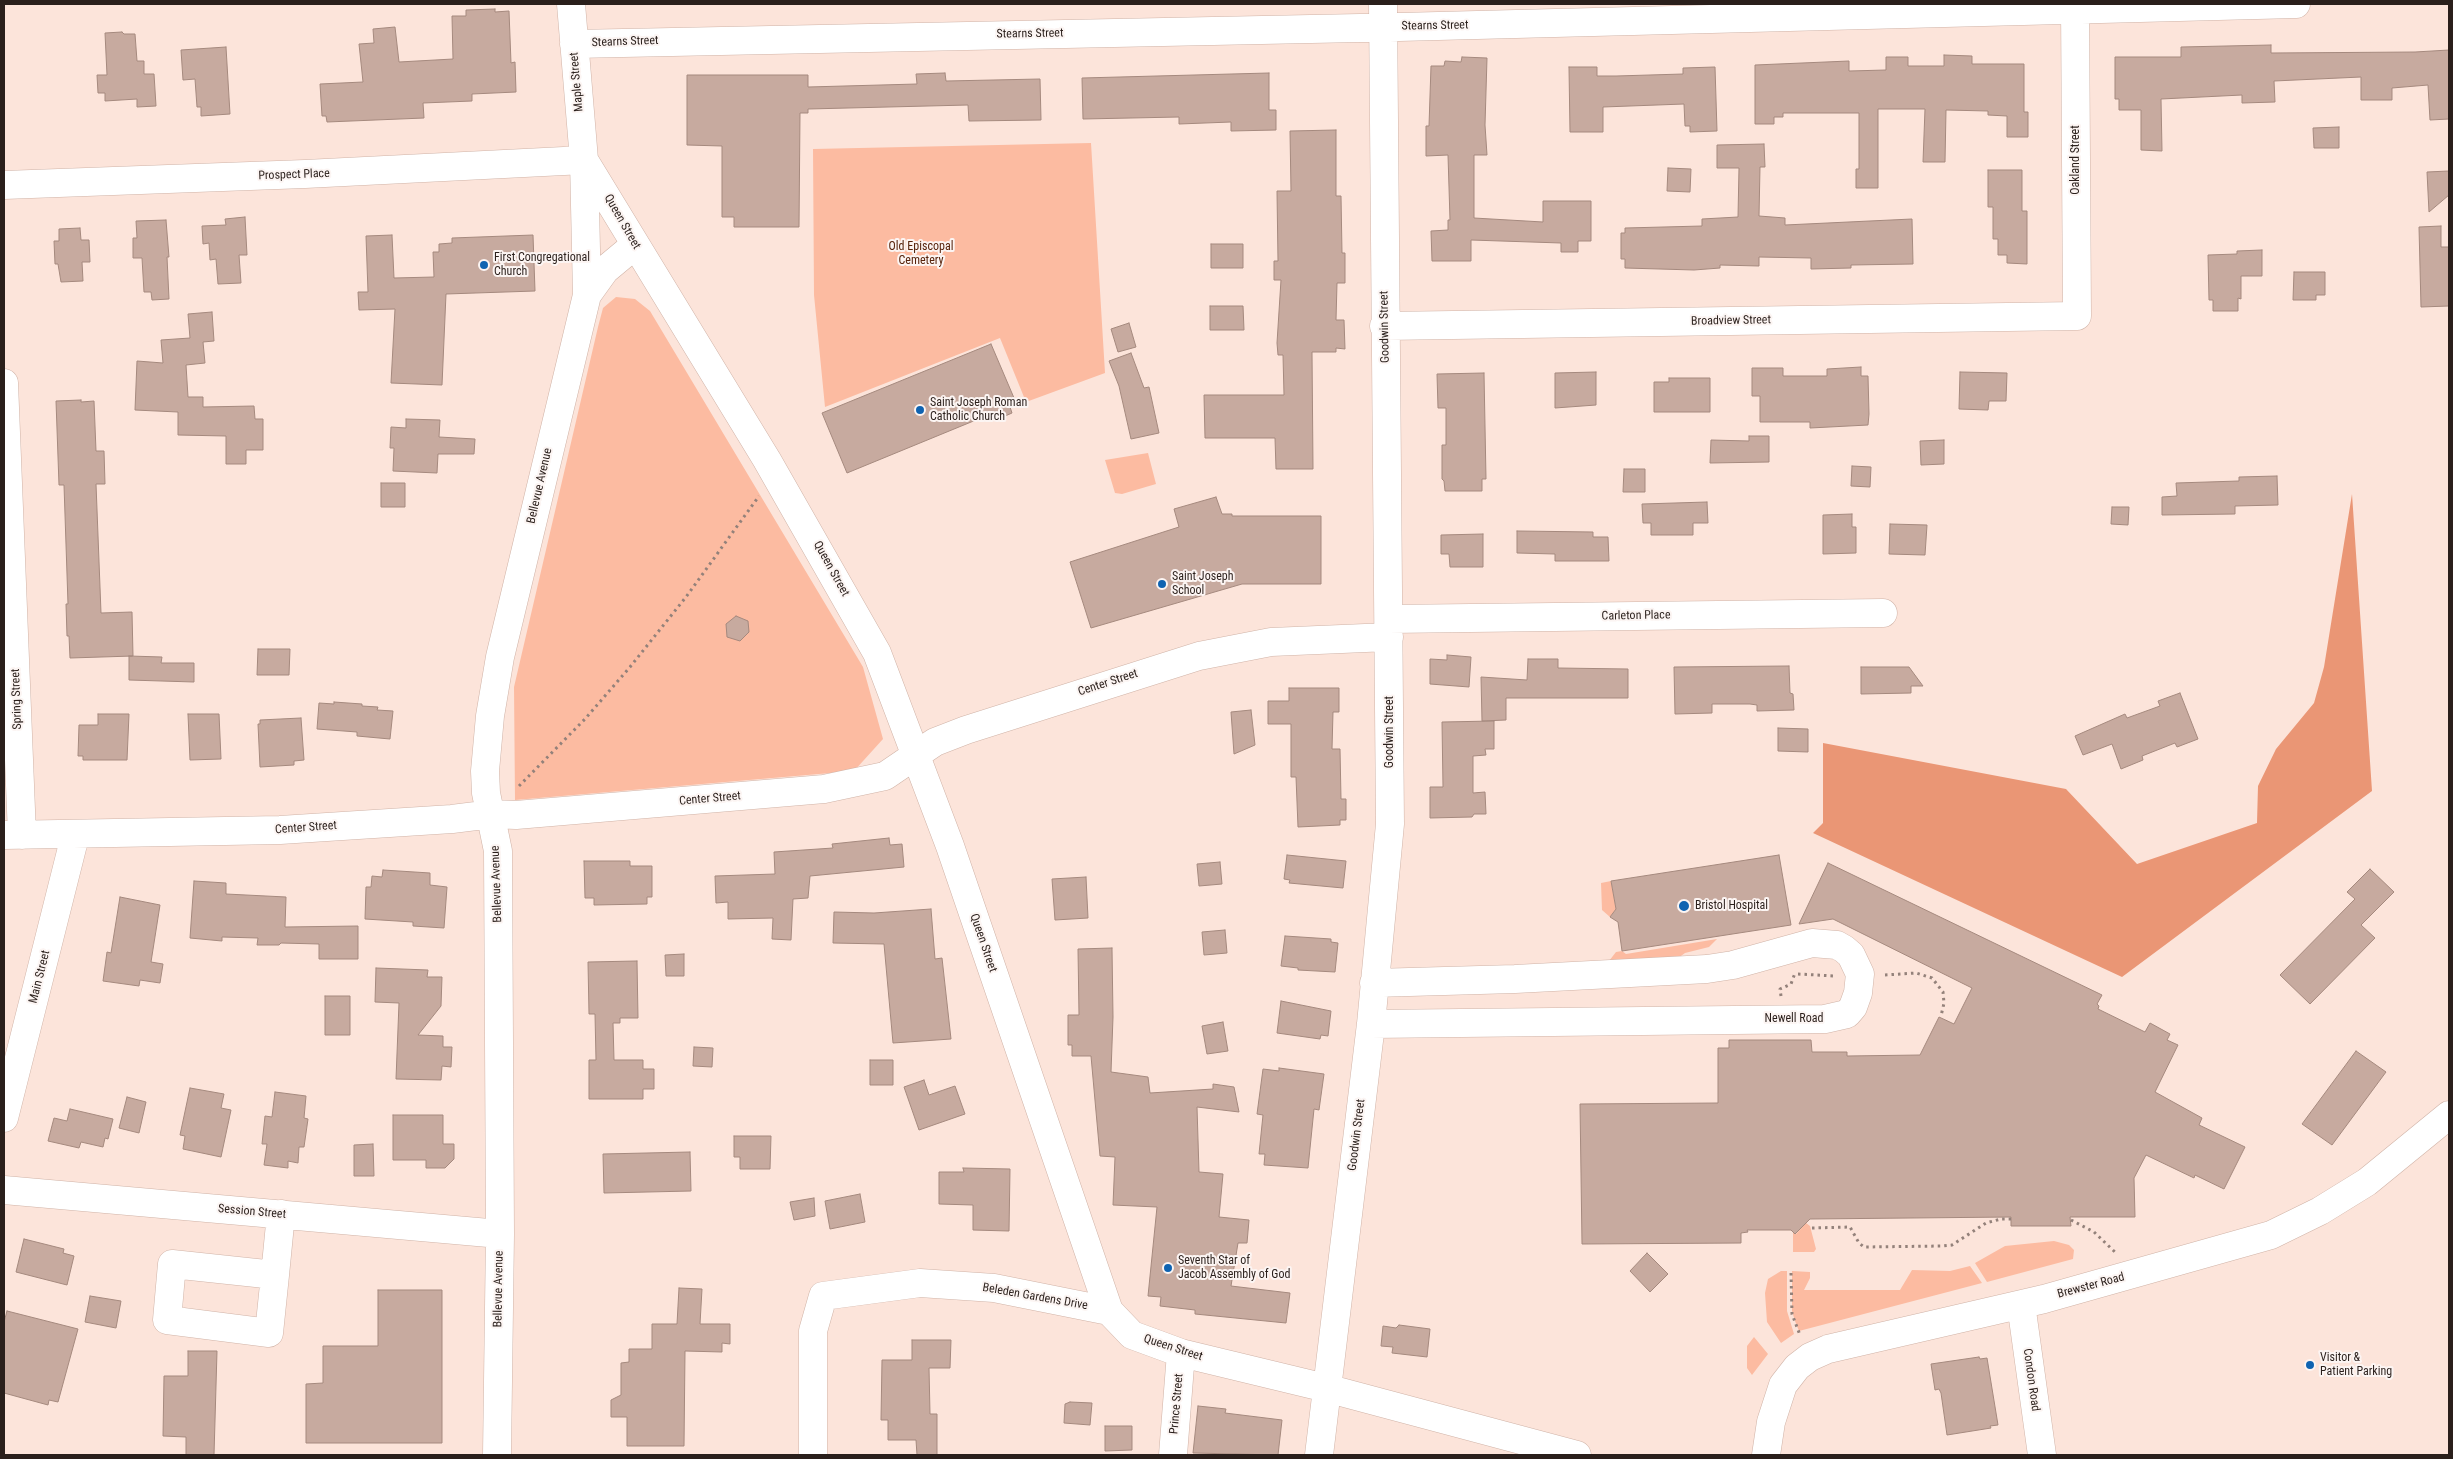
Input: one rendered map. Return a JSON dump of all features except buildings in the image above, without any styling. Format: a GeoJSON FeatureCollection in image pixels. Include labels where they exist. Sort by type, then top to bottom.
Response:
{"type":"FeatureCollection","features":[{"type":"Feature","properties":{"kind":"street","name":"Maple Street"},"geometry":{"type":"LineString","coordinates":[[571,4],[584,160]]}},
{"type":"Feature","properties":{"kind":"street","name":"Stearns Street"},"geometry":{"type":"LineString","coordinates":[[574,44],[1382,16],[2296,4]]}},
{"type":"Feature","properties":{"kind":"street","name":"Oakland Street"},"geometry":{"type":"LineString","coordinates":[[2075,7],[2077,316]]}},
{"type":"Feature","properties":{"kind":"street","name":"Goodwin Street"},"geometry":{"type":"LineString","coordinates":[[1319,1455],[1371,1024],[1390,824],[1390,628],[1384,326],[1382,16]]}},
{"type":"Feature","properties":{"kind":"street","name":"Prospect Place"},"geometry":{"type":"LineString","coordinates":[[4,185],[305,174],[584,160]]}},
{"type":"Feature","properties":{"kind":"street","name":"Queen Street"},"geometry":{"type":"LineString","coordinates":[[584,160],[775,474],[877,653],[916,756],[926,777],[1109,1311],[1132,1335],[1181,1353],[1326,1388],[1576,1455]]}},
{"type":"Feature","properties":{"kind":"street","name":"Bellevue Avenue"},"geometry":{"type":"LineString","coordinates":[[497,1455],[500,1234],[498,851],[492,814],[486,793],[485,771],[490,716],[500,657],[586,295],[584,160]]}},
{"type":"Feature","properties":{"kind":"street","name":"Bellevue Avenue"},"geometry":{"type":"LineString","coordinates":[[586,295],[605,270],[635,245]]}},
{"type":"Feature","properties":{"kind":"street","name":"Broadview Street"},"geometry":{"type":"LineString","coordinates":[[1384,326],[2077,316]]}},
{"type":"Feature","properties":{"kind":"street","name":"Spring Street"},"geometry":{"type":"LineString","coordinates":[[4,383],[13,836]]}},
{"type":"Feature","properties":{"kind":"street","name":"Carleton Place"},"geometry":{"type":"LineString","coordinates":[[1390,628],[1883,613]]}},
{"type":"Feature","properties":{"kind":"street","name":"Center Street"},"geometry":{"type":"LineString","coordinates":[[13,836],[280,830],[452,819],[492,814],[526,814],[824,788],[885,776],[935,742],[966,730],[1103,685],[1207,654],[1271,642],[1390,628]]}},
{"type":"Feature","properties":{"kind":"street","name":"Main Street"},"geometry":{"type":"LineString","coordinates":[[4,1118],[75,836]]}},
{"type":"Feature","properties":{"kind":"street","name":"Newell Road"},"geometry":{"type":"LineString","coordinates":[[1371,1024],[1825,1019],[1847,1014],[1854,1007],[1860,974],[1852,955],[1844,949],[1836,945],[1812,943],[1733,965],[1707,969],[1515,979],[1374,983]]}},
{"type":"Feature","properties":{"kind":"street","name":"Brewster Road"},"geometry":{"type":"LineString","coordinates":[[1766,1455],[1771,1422],[1783,1385],[1796,1367],[1810,1357],[1828,1349],[2021,1304],[2209,1254],[2271,1235],[2320,1211],[2367,1182],[2449,1115]]}},
{"type":"Feature","properties":{"kind":"street","name":"Session Street"},"geometry":{"type":"LineString","coordinates":[[4,1190],[500,1234]]}},
{"type":"Feature","properties":{"kind":"street"},"geometry":{"type":"LineString","coordinates":[[275,1275],[281,1214]]}},
{"type":"Feature","properties":{"kind":"street","name":"Beleden Gardens Drive"},"geometry":{"type":"LineString","coordinates":[[813,1455],[813,1330],[823,1296],[920,1284],[994,1288],[1109,1311]]}},
{"type":"Feature","properties":{"kind":"street","name":"Condon Road"},"geometry":{"type":"LineString","coordinates":[[2021,1304],[2042,1455]]}},
{"type":"Feature","properties":{"kind":"street","name":"Prince Street"},"geometry":{"type":"LineString","coordinates":[[1173,1455],[1181,1353]]}},
{"type":"Feature","properties":{"kind":"path"},"geometry":{"type":"LineString","coordinates":[[519,786],[585,719],[636,659],[686,597],[775,474]]}},
{"type":"Feature","properties":{"kind":"path"},"geometry":{"type":"LineString","coordinates":[[1780,1000],[1780,989],[1791,984],[1795,974],[1793,968]]}},
{"type":"Feature","properties":{"kind":"path"},"geometry":{"type":"LineString","coordinates":[[1881,975],[1916,973],[1932,978],[1943,992],[1941,1016]]}},
{"type":"Feature","properties":{"kind":"path"},"geometry":{"type":"LineString","coordinates":[[1795,974],[1839,976]]}},
{"type":"Feature","properties":{"kind":"path"},"geometry":{"type":"LineString","coordinates":[[1814,1229],[1850,1228],[1859,1243],[1864,1247],[1943,1246],[1952,1245],[1986,1223],[2001,1219],[2011,1219]]}},
{"type":"Feature","properties":{"kind":"path"},"geometry":{"type":"LineString","coordinates":[[2071,1220],[2094,1232],[2116,1254]]}},
{"type":"Feature","properties":{"kind":"path"},"geometry":{"type":"LineString","coordinates":[[1791,1274],[1792,1314],[1800,1335]]}},
{"type":"Feature","properties":{"kind":"green space","name":"Old Episcopal Cemetery"},"geometry":{"type":"Polygon","coordinates":[[[1091,143],[1105,373],[1026,402],[1000,338],[825,407],[814,295],[813,149],[1091,143]]]}},
{"type":"Feature","properties":{"kind":"green space"},"geometry":{"type":"Polygon","coordinates":[[[616,297],[635,299],[650,311],[863,667],[883,739],[854,771],[515,800],[514,687],[598,327],[603,308],[616,297]]]}},
{"type":"Feature","properties":{"kind":"green space"},"geometry":{"type":"Polygon","coordinates":[[[1148,453],[1156,484],[1122,494],[1115,493],[1105,460],[1148,453]]]}},
{"type":"Feature","properties":{"kind":"green space"},"geometry":{"type":"Polygon","coordinates":[[[1611,881],[1616,909],[1610,917],[1602,910],[1601,883],[1611,881]]]}},
{"type":"Feature","properties":{"kind":"green space"},"geometry":{"type":"Polygon","coordinates":[[[1717,939],[1709,947],[1685,953],[1648,980],[1609,961],[1616,952],[1622,951],[1626,954],[1717,939]]]}},
{"type":"Feature","properties":{"kind":"green space"},"geometry":{"type":"Polygon","coordinates":[[[1806,1223],[1810,1226],[1816,1249],[1814,1252],[1793,1252],[1793,1231],[1796,1234],[1806,1223]]]}},
{"type":"Feature","properties":{"kind":"green space"},"geometry":{"type":"Polygon","coordinates":[[[2054,1241],[2069,1245],[2074,1250],[2073,1259],[1987,1282],[1975,1263],[2005,1246],[2054,1241]]]}},
{"type":"Feature","properties":{"kind":"green space"},"geometry":{"type":"Polygon","coordinates":[[[1970,1266],[1982,1283],[1799,1331],[1792,1311],[1792,1271],[1810,1272],[1810,1278],[1804,1290],[1900,1290],[1912,1270],[1950,1271],[1970,1266]]]}},
{"type":"Feature","properties":{"kind":"green space"},"geometry":{"type":"Polygon","coordinates":[[[1781,1271],[1787,1271],[1787,1311],[1794,1334],[1781,1343],[1767,1322],[1765,1293],[1768,1279],[1781,1271]]]}},
{"type":"Feature","properties":{"kind":"green space"},"geometry":{"type":"Polygon","coordinates":[[[1754,1337],[1768,1354],[1752,1375],[1747,1368],[1747,1346],[1754,1337]]]}},
{"type":"Feature","properties":{"kind":"shaded area"},"geometry":{"type":"Polygon","coordinates":[[[2352,494],[2372,791],[2122,977],[1813,833],[1823,823],[1823,743],[2066,789],[2137,864],[2257,823],[2258,786],[2276,749],[2314,703],[2324,667],[2352,494]]]}},
{"type":"Feature","properties":{"kind":"place","name":"First Congregational Church"},"geometry":{"type":"Point","coordinates":[484,265]}},
{"type":"Feature","properties":{"kind":"place","name":"Saint Joseph Roman Catholic Church"},"geometry":{"type":"Point","coordinates":[920,410]}},
{"type":"Feature","properties":{"kind":"place","name":"Saint Joseph School"},"geometry":{"type":"Point","coordinates":[1162,584]}},
{"type":"Feature","properties":{"kind":"place","name":"Bristol Hospital"},"geometry":{"type":"Point","coordinates":[1684,906]}},
{"type":"Feature","properties":{"kind":"place","name":"Seventh Star of Jacob Assembly of God"},"geometry":{"type":"Point","coordinates":[1168,1268]}},
{"type":"Feature","properties":{"kind":"place","name":"Visitor & Patient Parking"},"geometry":{"type":"Point","coordinates":[2310,1365]}}]}
